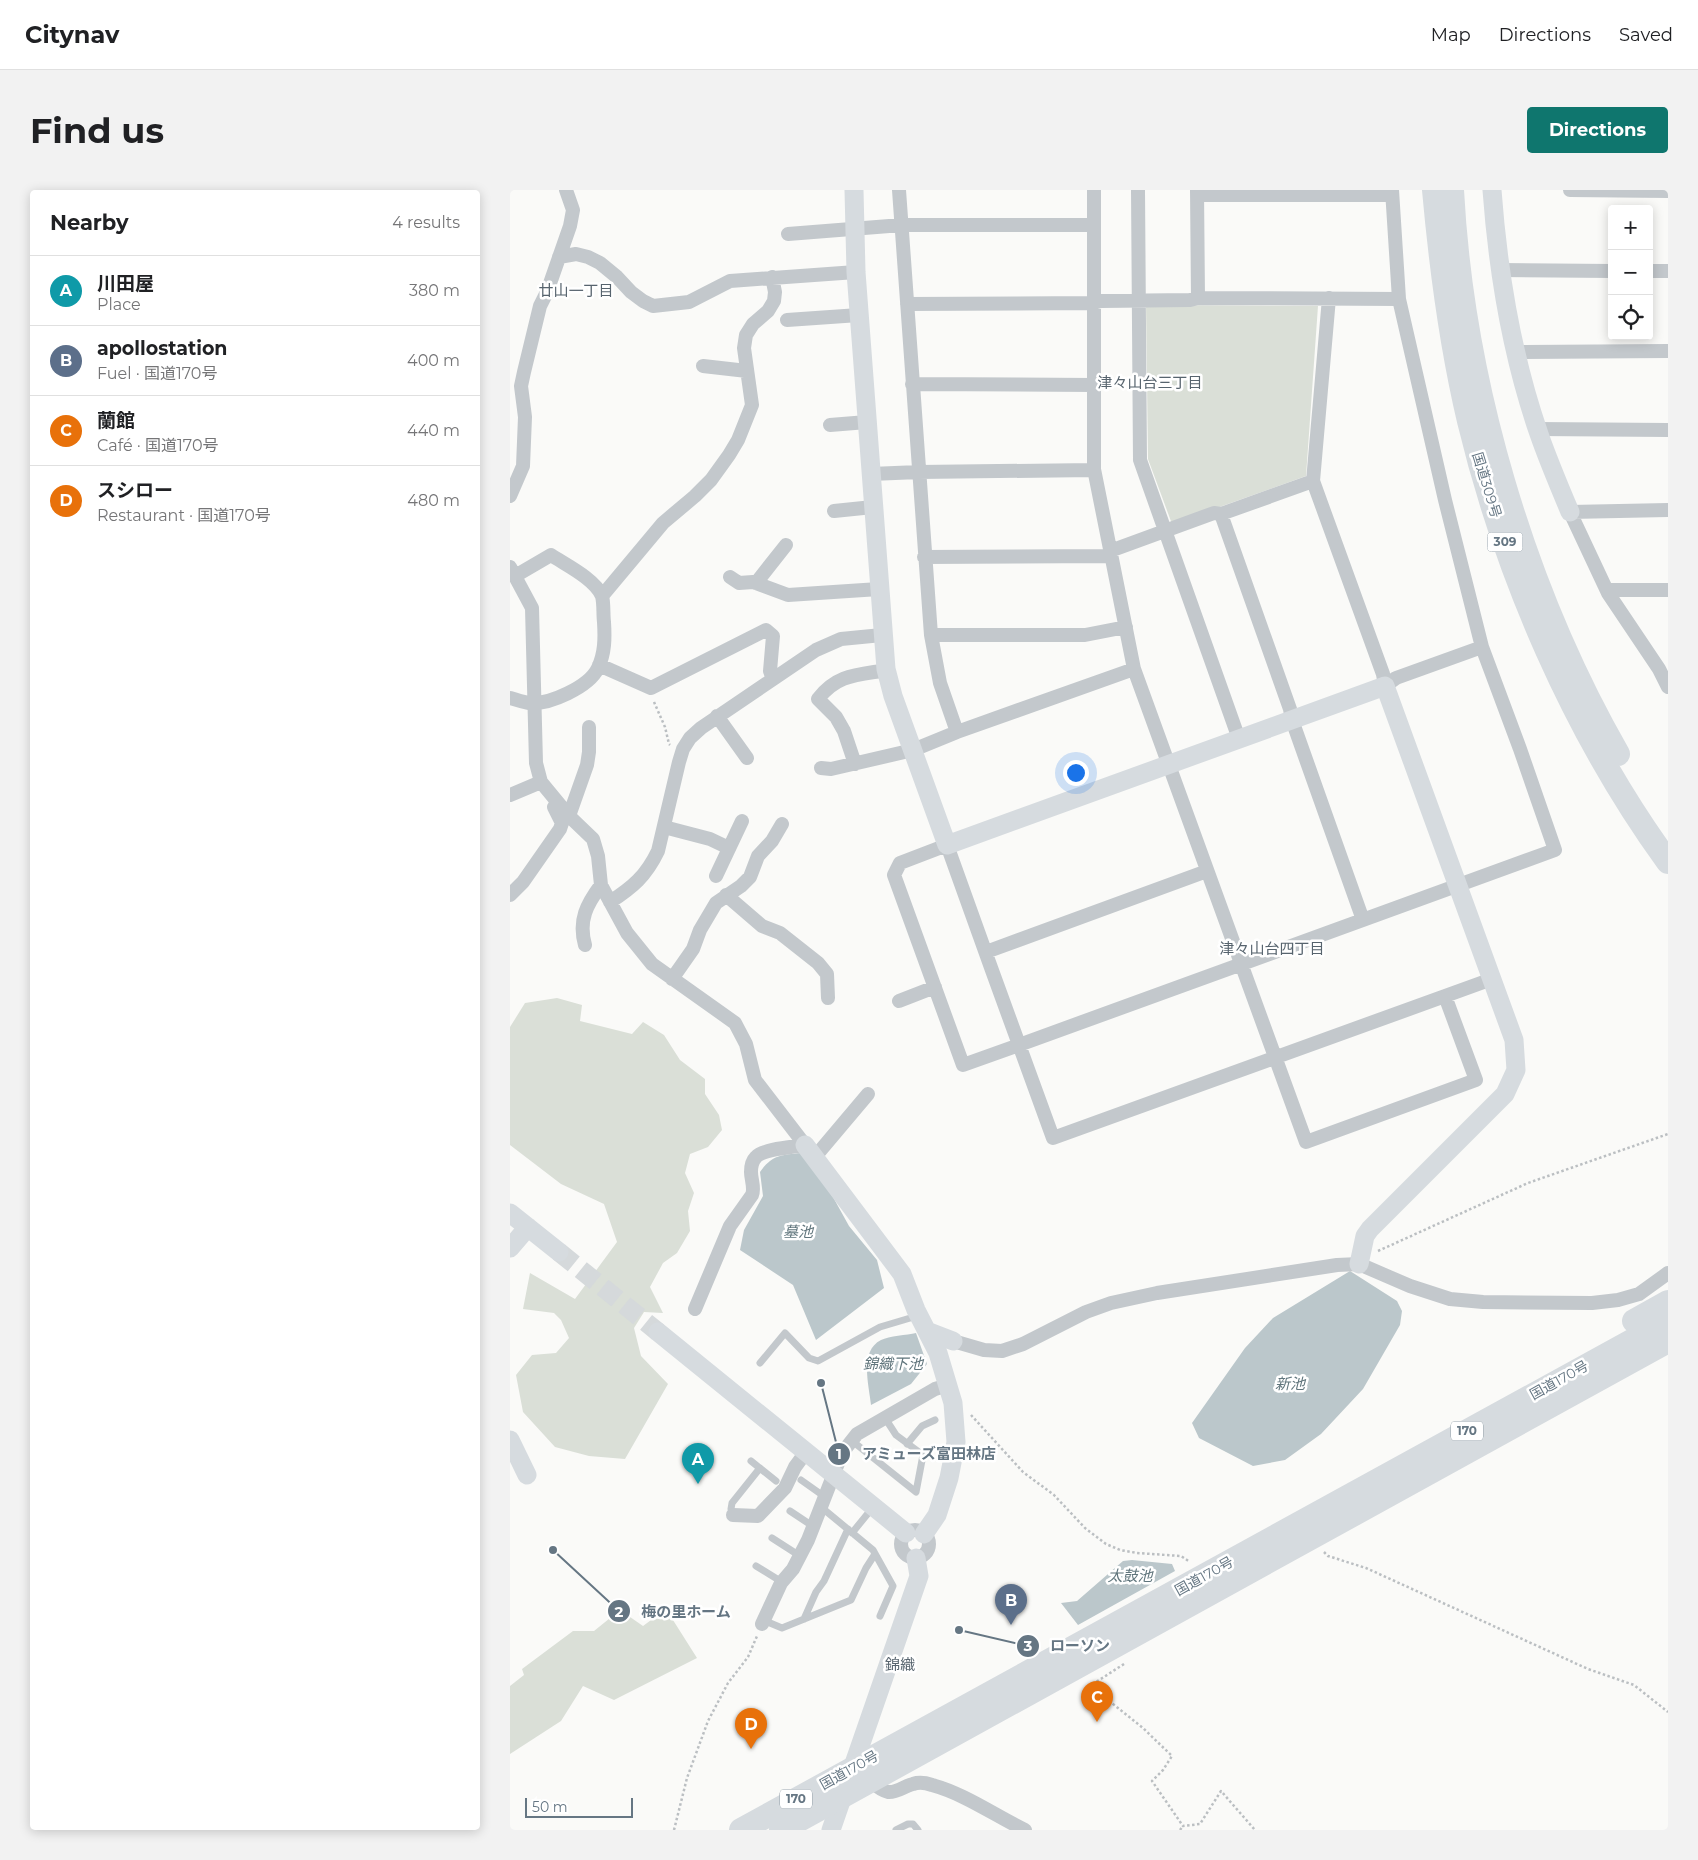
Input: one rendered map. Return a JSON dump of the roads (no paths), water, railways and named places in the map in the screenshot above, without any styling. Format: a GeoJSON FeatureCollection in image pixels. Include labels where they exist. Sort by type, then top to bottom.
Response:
{"type":"FeatureCollection","features":[{"type":"Feature","properties":{"kind":"highway","name":"国道309号"},"geometry":{"type":"LineString","coordinates":[[1434,190],[1440,252],[1452,338],[1480,462],[1506,544],[1544,643],[1582,722],[1623,795],[1668,862]]}},
{"type":"Feature","properties":{"kind":"highway","name":"国道309号"},"geometry":{"type":"LineString","coordinates":[[1452,190],[1460,281],[1476,374],[1491,437],[1521,537],[1565,647],[1606,734],[1668,834]]}},
{"type":"Feature","properties":{"kind":"highway"},"geometry":{"type":"LineString","coordinates":[[1267,1541],[1332,1491],[1377,1463],[1668,1302]]}},
{"type":"Feature","properties":{"kind":"highway","name":"国道170号"},"geometry":{"type":"LineString","coordinates":[[781,1830],[842,1796],[861,1775],[1205,1576],[1668,1321]]}},
{"type":"Feature","properties":{"kind":"highway","name":"国道170号"},"geometry":{"type":"LineString","coordinates":[[740,1830],[861,1775],[1127,1640],[1668,1341]]}},
{"type":"Feature","properties":{"kind":"highway"},"geometry":{"type":"LineString","coordinates":[[1310,1539],[1350,1530],[1397,1507],[1668,1358]]}},
{"type":"Feature","properties":{"kind":"street"},"geometry":{"type":"LineString","coordinates":[[510,496],[524,466],[524,417],[521,386],[540,306],[570,226],[573,210],[566,190]]}},
{"type":"Feature","properties":{"kind":"street"},"geometry":{"type":"LineString","coordinates":[[854,190],[856,272],[886,670],[893,696],[1053,1138],[1492,979]]}},
{"type":"Feature","properties":{"kind":"street"},"geometry":{"type":"LineString","coordinates":[[899,190],[931,635],[940,682],[957,732]]}},
{"type":"Feature","properties":{"kind":"street"},"geometry":{"type":"LineString","coordinates":[[1094,190],[1094,470],[1134,669],[1306,1142],[1476,1080],[1445,996]]}},
{"type":"Feature","properties":{"kind":"street"},"geometry":{"type":"LineString","coordinates":[[1138,190],[1140,460],[1239,739]]}},
{"type":"Feature","properties":{"kind":"street"},"geometry":{"type":"LineString","coordinates":[[1492,190],[1500,270],[1516,352],[1538,429],[1570,512],[1607,590],[1631,630],[1663,669],[1668,687]]}},
{"type":"Feature","properties":{"kind":"street"},"geometry":{"type":"LineString","coordinates":[[1570,190],[1668,191]]}},
{"type":"Feature","properties":{"kind":"street"},"geometry":{"type":"LineString","coordinates":[[1198,298],[1197,193],[1392,192],[1399,298],[1444,500],[1482,647],[1555,850],[963,1065],[894,875],[900,863],[1385,686],[1396,678],[1482,647]]}},
{"type":"Feature","properties":{"kind":"street"},"geometry":{"type":"LineString","coordinates":[[788,234],[856,227],[902,225],[1094,225]]}},
{"type":"Feature","properties":{"kind":"street"},"geometry":{"type":"LineString","coordinates":[[559,257],[576,254],[600,262],[631,292],[653,306],[689,302],[730,281],[856,272]]}},
{"type":"Feature","properties":{"kind":"street"},"geometry":{"type":"LineString","coordinates":[[1500,270],[1608,271]]}},
{"type":"Feature","properties":{"kind":"street"},"geometry":{"type":"LineString","coordinates":[[1653,271],[1668,272]]}},
{"type":"Feature","properties":{"kind":"street"},"geometry":{"type":"LineString","coordinates":[[602,596],[663,523],[711,480],[729,455],[752,406],[744,348],[746,335],[753,324],[768,311],[774,301],[775,292],[772,277]]}},
{"type":"Feature","properties":{"kind":"street"},"geometry":{"type":"LineString","coordinates":[[907,304],[1093,303],[1101,301],[1190,300],[1198,298],[1399,298]]}},
{"type":"Feature","properties":{"kind":"street"},"geometry":{"type":"LineString","coordinates":[[1329,298],[1313,481],[1383,674],[1385,686],[1514,1040],[1516,1070],[1505,1094],[1495,1105],[1370,1229],[1365,1236],[1360,1259]]}},
{"type":"Feature","properties":{"kind":"street"},"geometry":{"type":"LineString","coordinates":[[787,320],[859,315]]}},
{"type":"Feature","properties":{"kind":"street"},"geometry":{"type":"LineString","coordinates":[[1516,352],[1668,351]]}},
{"type":"Feature","properties":{"kind":"street"},"geometry":{"type":"LineString","coordinates":[[703,366],[747,371]]}},
{"type":"Feature","properties":{"kind":"street"},"geometry":{"type":"LineString","coordinates":[[912,384],[1094,385]]}},
{"type":"Feature","properties":{"kind":"street"},"geometry":{"type":"LineString","coordinates":[[830,425],[867,422]]}},
{"type":"Feature","properties":{"kind":"street"},"geometry":{"type":"LineString","coordinates":[[1538,429],[1668,430]]}},
{"type":"Feature","properties":{"kind":"street"},"geometry":{"type":"LineString","coordinates":[[871,474],[1094,470]]}},
{"type":"Feature","properties":{"kind":"street"},"geometry":{"type":"LineString","coordinates":[[924,557],[1111,554],[1214,513],[1221,514],[1313,481]]}},
{"type":"Feature","properties":{"kind":"street"},"geometry":{"type":"LineString","coordinates":[[834,511],[873,508]]}},
{"type":"Feature","properties":{"kind":"street"},"geometry":{"type":"LineString","coordinates":[[1570,512],[1668,510]]}},
{"type":"Feature","properties":{"kind":"street"},"geometry":{"type":"LineString","coordinates":[[1221,514],[1364,920]]}},
{"type":"Feature","properties":{"kind":"street"},"geometry":{"type":"LineString","coordinates":[[756,583],[786,545]]}},
{"type":"Feature","properties":{"kind":"street"},"geometry":{"type":"LineString","coordinates":[[510,698],[530,703],[536,702],[568,693],[580,687],[596,672],[600,665],[605,644],[602,596],[587,578],[551,555],[513,572],[532,608],[536,702],[536,763],[543,790],[562,823],[560,829],[524,882],[510,895]]}},
{"type":"Feature","properties":{"kind":"street"},"geometry":{"type":"LineString","coordinates":[[730,577],[739,583],[756,583],[788,595],[879,589]]}},
{"type":"Feature","properties":{"kind":"street"},"geometry":{"type":"LineString","coordinates":[[1607,590],[1668,590]]}},
{"type":"Feature","properties":{"kind":"street"},"geometry":{"type":"LineString","coordinates":[[931,635],[1085,635],[1126,627]]}},
{"type":"Feature","properties":{"kind":"street"},"geometry":{"type":"LineString","coordinates":[[600,665],[651,688],[766,630],[773,636],[770,671],[773,679]]}},
{"type":"Feature","properties":{"kind":"street"},"geometry":{"type":"LineString","coordinates":[[610,902],[629,890],[646,871],[658,851],[683,749],[690,738],[717,716],[830,643],[841,639],[882,635]]}},
{"type":"Feature","properties":{"kind":"street"},"geometry":{"type":"LineString","coordinates":[[821,768],[832,769],[913,750],[957,732],[1134,669]]}},
{"type":"Feature","properties":{"kind":"street"},"geometry":{"type":"LineString","coordinates":[[855,764],[844,731],[836,717],[818,699],[835,682],[846,676],[886,670]]}},
{"type":"Feature","properties":{"kind":"street"},"geometry":{"type":"LineString","coordinates":[[717,716],[747,758]]}},
{"type":"Feature","properties":{"kind":"street"},"geometry":{"type":"LineString","coordinates":[[569,816],[587,765],[589,728]]}},
{"type":"Feature","properties":{"kind":"street"},"geometry":{"type":"LineString","coordinates":[[510,795],[542,782]]}},
{"type":"Feature","properties":{"kind":"street"},"geometry":{"type":"LineString","coordinates":[[542,782],[569,816],[593,839],[598,856],[601,885],[628,933],[652,964],[735,1023],[746,1044],[755,1080],[902,1274],[923,1324],[938,1353],[953,1403],[956,1442],[949,1478],[937,1515],[915,1534],[901,1540],[902,1549],[907,1556],[916,1558],[927,1551],[928,1542],[915,1534],[874,1506],[658,1332]]}},
{"type":"Feature","properties":{"kind":"street"},"geometry":{"type":"LineString","coordinates":[[716,876],[742,822]]}},
{"type":"Feature","properties":{"kind":"street"},"geometry":{"type":"LineString","coordinates":[[672,979],[693,949],[700,930],[716,903],[741,886],[750,877],[758,856],[772,841],[782,824]]}},
{"type":"Feature","properties":{"kind":"street"},"geometry":{"type":"LineString","coordinates":[[664,827],[710,839],[729,848]]}},
{"type":"Feature","properties":{"kind":"street"},"geometry":{"type":"LineString","coordinates":[[986,952],[1208,871]]}},
{"type":"Feature","properties":{"kind":"street"},"geometry":{"type":"LineString","coordinates":[[585,944],[582,933],[584,912],[591,898],[601,885]]}},
{"type":"Feature","properties":{"kind":"street"},"geometry":{"type":"LineString","coordinates":[[726,895],[762,926],[780,934],[818,963],[827,974],[828,998]]}},
{"type":"Feature","properties":{"kind":"street"},"geometry":{"type":"LineString","coordinates":[[899,1002],[935,988]]}},
{"type":"Feature","properties":{"kind":"street"},"geometry":{"type":"LineString","coordinates":[[695,1309],[730,1226],[754,1191],[751,1172],[755,1158],[762,1152],[809,1151],[868,1094]]}},
{"type":"Feature","properties":{"kind":"street"},"geometry":{"type":"LineString","coordinates":[[510,1213],[559,1252]]}},
{"type":"Feature","properties":{"kind":"street"},"geometry":{"type":"LineString","coordinates":[[510,1248],[528,1227]]}},
{"type":"Feature","properties":{"kind":"street"},"geometry":{"type":"LineString","coordinates":[[923,1324],[954,1341],[984,1350],[1002,1351],[1023,1344],[1086,1312],[1111,1303],[1167,1292],[1337,1265],[1360,1259],[1410,1286],[1450,1299],[1483,1302],[1592,1303],[1618,1300],[1639,1294],[1668,1273]]}},
{"type":"Feature","properties":{"kind":"street"},"geometry":{"type":"LineString","coordinates":[[762,1622],[782,1582],[793,1569],[800,1556],[814,1527],[842,1453],[851,1440],[857,1434],[935,1389],[948,1385]]}},
{"type":"Feature","properties":{"kind":"street"},"geometry":{"type":"LineString","coordinates":[[510,1440],[527,1475]]}},
{"type":"Feature","properties":{"kind":"street"},"geometry":{"type":"LineString","coordinates":[[733,1515],[758,1516],[785,1488],[795,1467],[806,1452]]}},
{"type":"Feature","properties":{"kind":"street"},"geometry":{"type":"LineString","coordinates":[[916,1558],[919,1576],[861,1775],[888,1792],[895,1792],[913,1783],[933,1785],[994,1813],[1025,1830]]}},
{"type":"Feature","properties":{"kind":"street"},"geometry":{"type":"LineString","coordinates":[[831,1830],[842,1796]]}},
{"type":"Feature","properties":{"kind":"lane"},"geometry":{"type":"LineString","coordinates":[[760,1362],[785,1333],[809,1358],[818,1361],[880,1327],[923,1324]]}},
{"type":"Feature","properties":{"kind":"lane"},"geometry":{"type":"LineString","coordinates":[[851,1440],[916,1492],[923,1455],[896,1435],[885,1418]]}},
{"type":"Feature","properties":{"kind":"lane"},"geometry":{"type":"LineString","coordinates":[[907,1444],[922,1426],[936,1420]]}},
{"type":"Feature","properties":{"kind":"lane"},"geometry":{"type":"LineString","coordinates":[[751,1461],[776,1482]]}},
{"type":"Feature","properties":{"kind":"lane"},"geometry":{"type":"LineString","coordinates":[[733,1515],[732,1503],[760,1468]]}},
{"type":"Feature","properties":{"kind":"lane"},"geometry":{"type":"LineString","coordinates":[[801,1480],[850,1531],[873,1550],[892,1586],[880,1616]]}},
{"type":"Feature","properties":{"kind":"lane"},"geometry":{"type":"LineString","coordinates":[[804,1619],[816,1592],[824,1581],[850,1531],[874,1506]]}},
{"type":"Feature","properties":{"kind":"lane"},"geometry":{"type":"LineString","coordinates":[[790,1511],[814,1527]]}},
{"type":"Feature","properties":{"kind":"lane"},"geometry":{"type":"LineString","coordinates":[[772,1538],[800,1556]]}},
{"type":"Feature","properties":{"kind":"lane"},"geometry":{"type":"LineString","coordinates":[[762,1622],[782,1628],[851,1600],[866,1568],[875,1554]]}},
{"type":"Feature","properties":{"kind":"lane"},"geometry":{"type":"LineString","coordinates":[[756,1566],[782,1582]]}},
{"type":"Feature","properties":{"kind":"lane"},"geometry":{"type":"LineString","coordinates":[[896,1830],[908,1824],[913,1824],[918,1830]]}},
{"type":"Feature","properties":{"kind":"water","name":"墓池"},"geometry":{"type":"Polygon","coordinates":[[[801,1153],[833,1197],[849,1226],[877,1260],[884,1288],[816,1340],[793,1285],[740,1250],[744,1230],[763,1196],[760,1172],[773,1159],[788,1154],[801,1153]]]}},
{"type":"Feature","properties":{"kind":"water","name":"新池"},"geometry":{"type":"Polygon","coordinates":[[[1350,1271],[1397,1301],[1402,1311],[1400,1325],[1363,1389],[1321,1434],[1285,1460],[1253,1466],[1199,1438],[1192,1423],[1245,1348],[1273,1318],[1350,1271]]]}},
{"type":"Feature","properties":{"kind":"water","name":"錦織下池"},"geometry":{"type":"Polygon","coordinates":[[[916,1333],[927,1364],[911,1384],[871,1405],[867,1369],[870,1352],[874,1345],[884,1339],[916,1333]]]}},
{"type":"Feature","properties":{"kind":"water","name":"太鼓池"},"geometry":{"type":"Polygon","coordinates":[[[1132,1560],[1172,1564],[1175,1571],[1078,1625],[1061,1603],[1077,1601],[1123,1561],[1132,1560]]]}},
{"type":"Feature","properties":{"kind":"tunnel"},"geometry":{"type":"LineString","coordinates":[[559,1252],[658,1332]]}},
{"type":"Feature","properties":{"kind":"place","name":"アミューズ富田林店"},"geometry":{"type":"Point","coordinates":[821,1383]}},
{"type":"Feature","properties":{"kind":"place","name":"川田屋"},"geometry":{"type":"Point","coordinates":[698,1484]}},
{"type":"Feature","properties":{"kind":"place","name":"梅の里ホーム"},"geometry":{"type":"Point","coordinates":[553,1550]}},
{"type":"Feature","properties":{"kind":"place","name":"apollostation"},"geometry":{"type":"Point","coordinates":[1011,1625]}},
{"type":"Feature","properties":{"kind":"place","name":"ローソン"},"geometry":{"type":"Point","coordinates":[959,1630]}},
{"type":"Feature","properties":{"kind":"place","name":"蘭館"},"geometry":{"type":"Point","coordinates":[1097,1722]}},
{"type":"Feature","properties":{"kind":"place","name":"スシロー"},"geometry":{"type":"Point","coordinates":[751,1749]}},
{"type":"Feature","properties":{"kind":"district","name":"廿山一丁目"},"geometry":{"type":"Point","coordinates":[576,291]}},
{"type":"Feature","properties":{"kind":"district","name":"津々山台三丁目"},"geometry":{"type":"Point","coordinates":[1150,383]}},
{"type":"Feature","properties":{"kind":"district","name":"津々山台四丁目"},"geometry":{"type":"Point","coordinates":[1272,949]}},
{"type":"Feature","properties":{"kind":"district","name":"錦織"},"geometry":{"type":"Point","coordinates":[900,1665]}}]}
